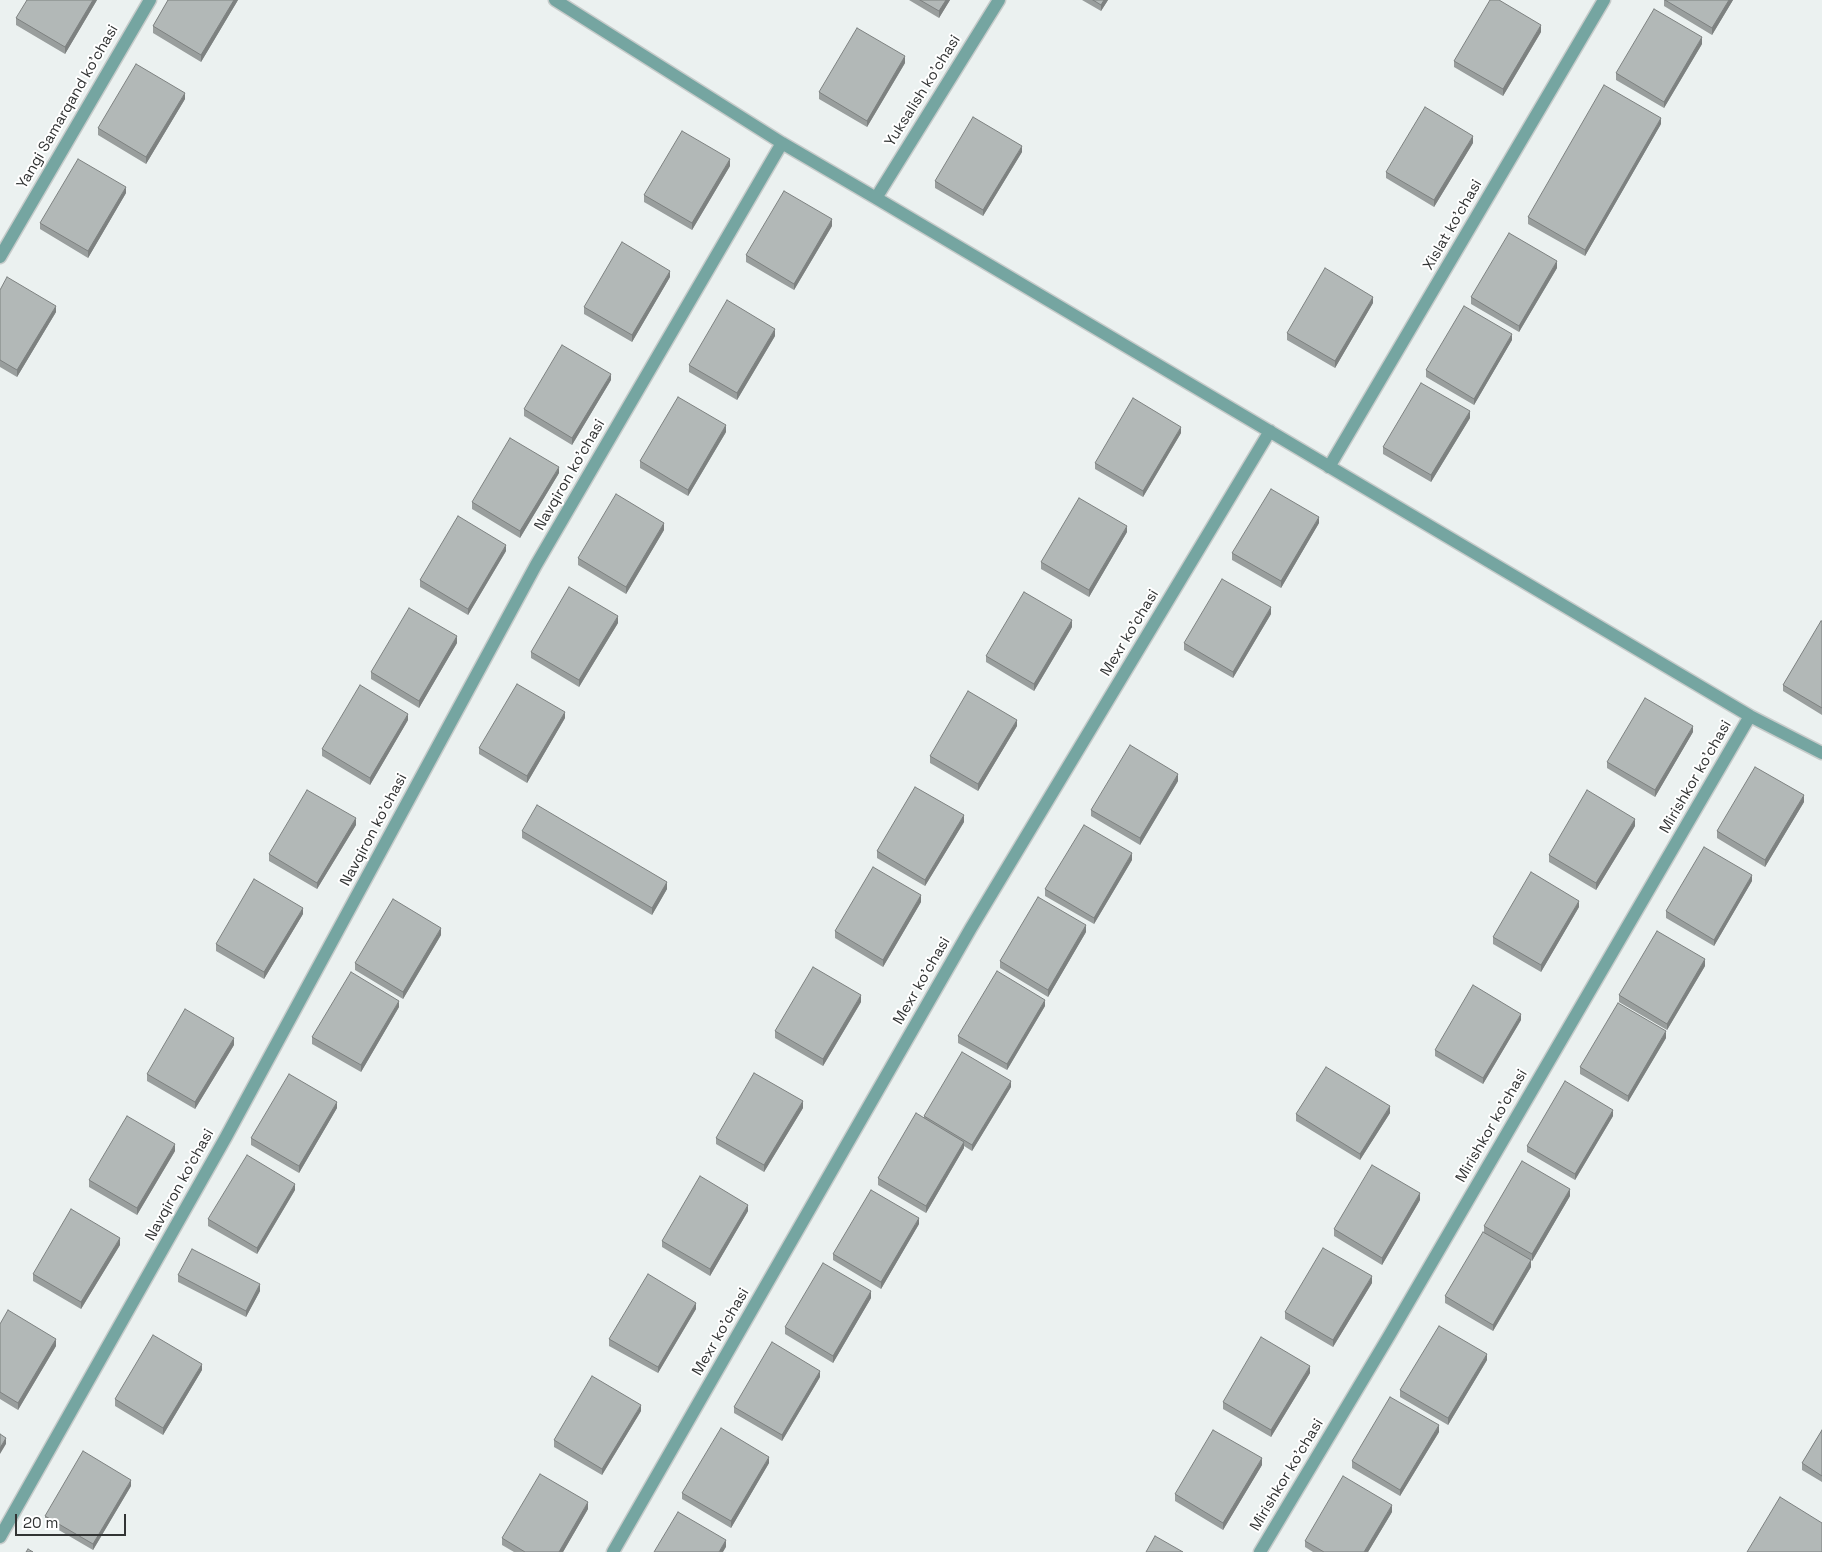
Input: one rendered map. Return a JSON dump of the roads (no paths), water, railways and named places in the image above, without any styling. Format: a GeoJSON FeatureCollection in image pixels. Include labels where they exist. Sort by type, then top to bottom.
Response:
{"type":"FeatureCollection","features":[{"type":"Feature","properties":{"kind":"street","name":"Yangi Samarqand ko'chasi"},"geometry":{"type":"LineString","coordinates":[[0,257],[150,0]]}},
{"type":"Feature","properties":{"kind":"street"},"geometry":{"type":"LineString","coordinates":[[555,0],[782,143],[1750,716],[1822,753]]}},
{"type":"Feature","properties":{"kind":"street","name":"Yuksalish ko'chasi"},"geometry":{"type":"LineString","coordinates":[[876,198],[998,0]]}},
{"type":"Feature","properties":{"kind":"street","name":"Xislat ko'chasi"},"geometry":{"type":"LineString","coordinates":[[1329,467],[1604,0]]}},
{"type":"Feature","properties":{"kind":"street","name":"Navqiron ko'chasi"},"geometry":{"type":"LineString","coordinates":[[0,1537],[226,1137],[536,565],[782,143]]}},
{"type":"Feature","properties":{"kind":"street","name":"Mexr ko'chasi"},"geometry":{"type":"LineString","coordinates":[[613,1552],[971,928],[1270,431]]}},
{"type":"Feature","properties":{"kind":"street","name":"Mirishkor ko'chasi"},"geometry":{"type":"LineString","coordinates":[[1260,1552],[1389,1336],[1750,716]]}}]}
